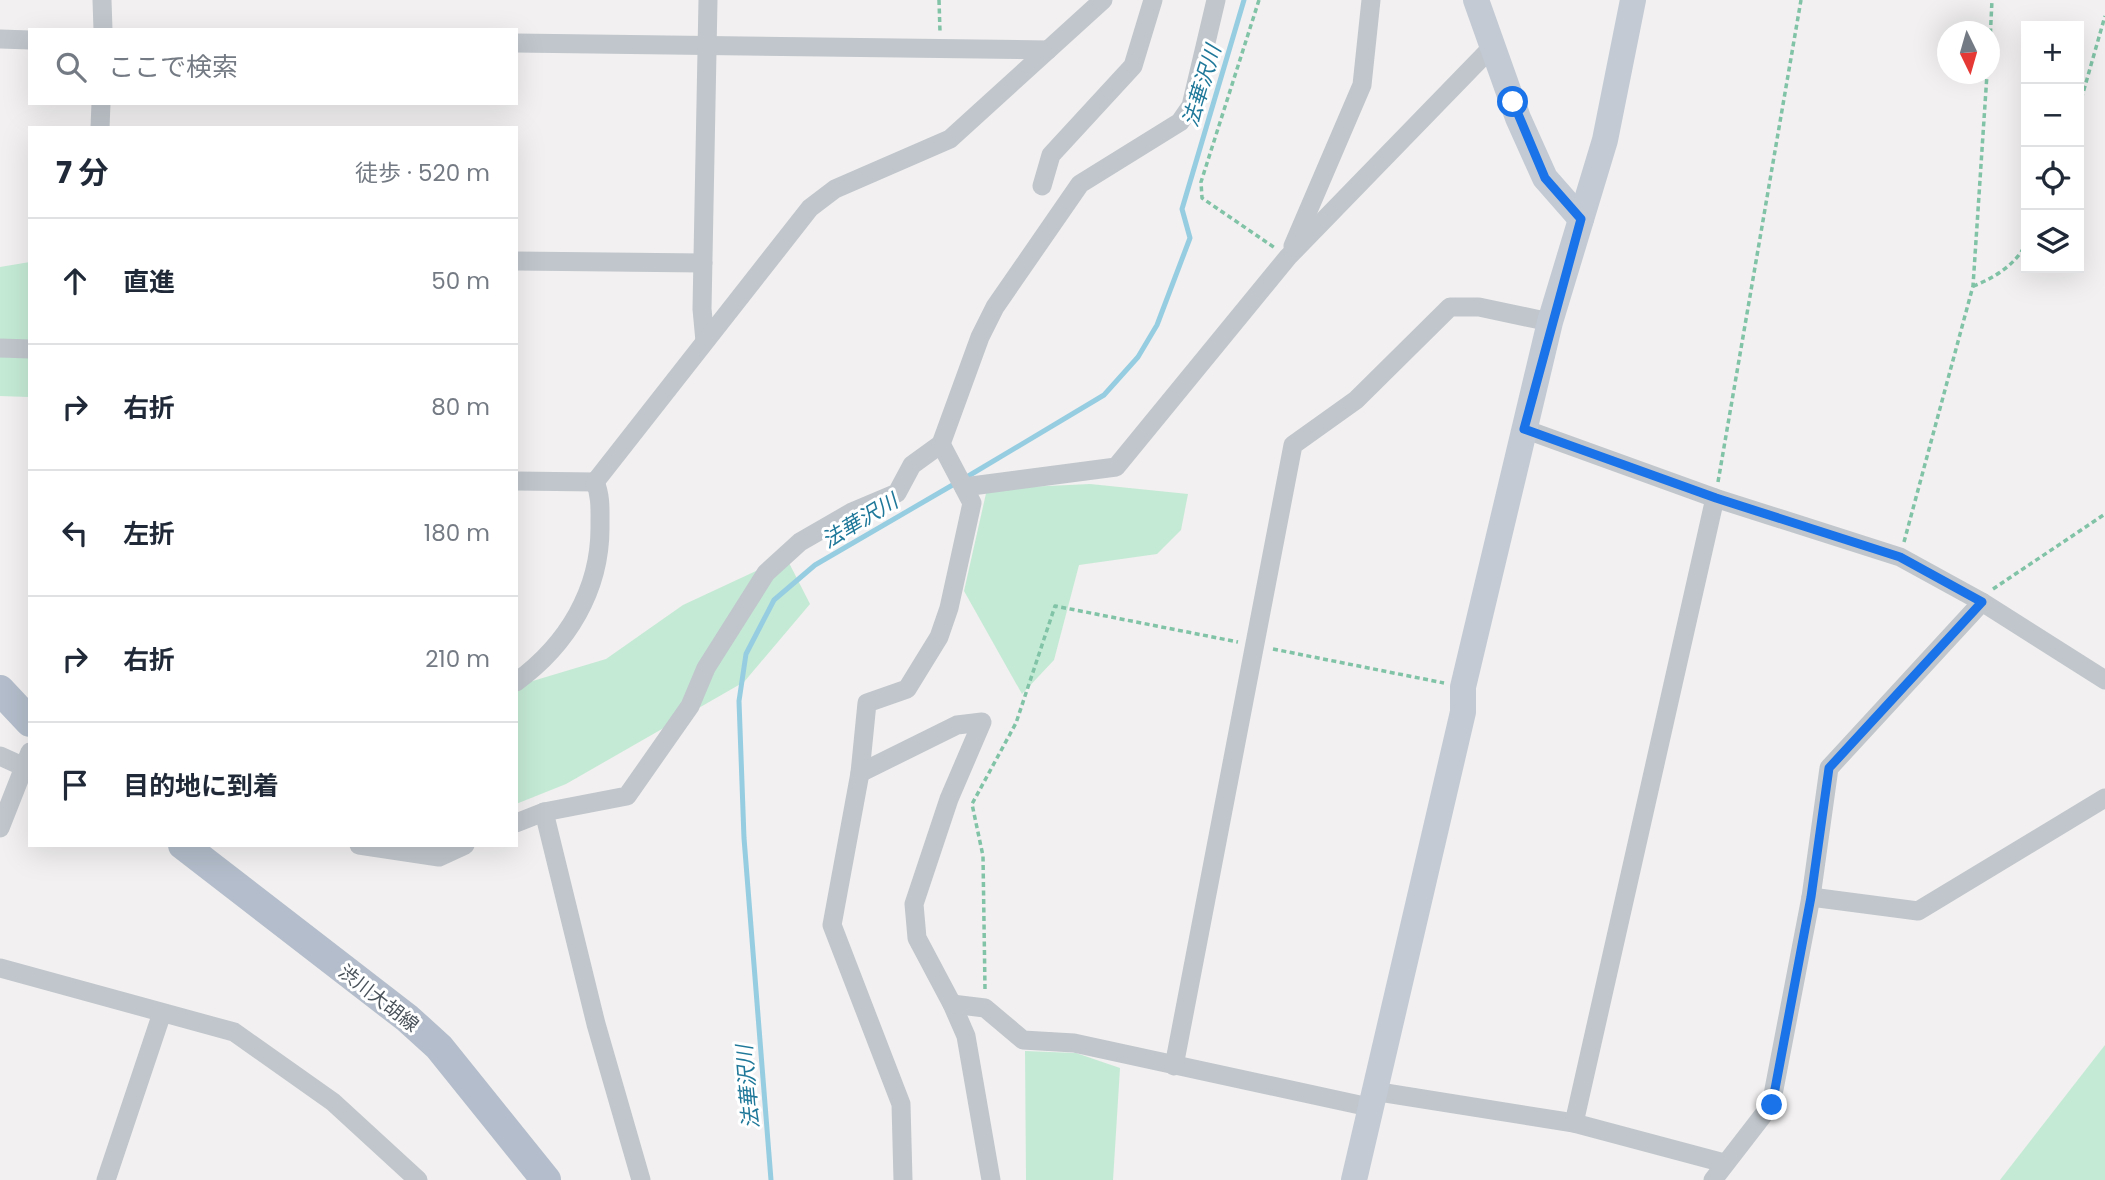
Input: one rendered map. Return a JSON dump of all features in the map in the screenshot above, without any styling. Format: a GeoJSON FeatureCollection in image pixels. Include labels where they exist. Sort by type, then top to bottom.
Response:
{"type":"FeatureCollection","features":[{"type":"Feature","properties":{"kind":"main road"},"geometry":{"type":"LineString","coordinates":[[0,690],[28,720]]}},
{"type":"Feature","properties":{"kind":"main road","name":"渋川大胡線"},"geometry":{"type":"LineString","coordinates":[[186,847],[407,1018],[439,1046],[546,1180]]}},
{"type":"Feature","properties":{"kind":"street"},"geometry":{"type":"LineString","coordinates":[[102,0],[103,28]]}},
{"type":"Feature","properties":{"kind":"street"},"geometry":{"type":"LineString","coordinates":[[705,341],[703,263],[708,0]]}},
{"type":"Feature","properties":{"kind":"street"},"geometry":{"type":"LineString","coordinates":[[595,482],[810,208],[835,189],[950,139],[1103,0]]}},
{"type":"Feature","properties":{"kind":"street"},"geometry":{"type":"LineString","coordinates":[[1042,186],[1051,155],[1133,66],[1153,0]]}},
{"type":"Feature","properties":{"kind":"street"},"geometry":{"type":"LineString","coordinates":[[518,822],[544,812],[627,796],[690,706],[706,668],[766,573],[800,542],[852,512],[897,492],[912,465],[941,444],[980,337],[995,307],[1080,184],[1180,122],[1191,107],[1216,0]]}},
{"type":"Feature","properties":{"kind":"street"},"geometry":{"type":"LineString","coordinates":[[1288,257],[1362,85],[1371,0]]}},
{"type":"Feature","properties":{"kind":"street"},"geometry":{"type":"LineString","coordinates":[[1476,0],[1545,178],[1581,219]]}},
{"type":"Feature","properties":{"kind":"street"},"geometry":{"type":"LineString","coordinates":[[1354,1180],[1463,712],[1463,687],[1524,429],[1550,322],[1605,141],[1633,0]]}},
{"type":"Feature","properties":{"kind":"street"},"geometry":{"type":"LineString","coordinates":[[0,40],[28,40]]}},
{"type":"Feature","properties":{"kind":"street"},"geometry":{"type":"LineString","coordinates":[[518,43],[1048,50]]}},
{"type":"Feature","properties":{"kind":"street"},"geometry":{"type":"LineString","coordinates":[[964,487],[1116,467],[1288,257],[1493,46]]}},
{"type":"Feature","properties":{"kind":"street"},"geometry":{"type":"LineString","coordinates":[[100,126],[101,105]]}},
{"type":"Feature","properties":{"kind":"street"},"geometry":{"type":"LineString","coordinates":[[518,261],[703,263]]}},
{"type":"Feature","properties":{"kind":"street"},"geometry":{"type":"LineString","coordinates":[[1174,1066],[1293,445],[1356,400],[1450,307],[1479,307],[1550,322]]}},
{"type":"Feature","properties":{"kind":"street"},"geometry":{"type":"LineString","coordinates":[[0,348],[28,349]]}},
{"type":"Feature","properties":{"kind":"street"},"geometry":{"type":"LineString","coordinates":[[1524,429],[1716,498],[1900,557],[1982,602],[2105,680]]}},
{"type":"Feature","properties":{"kind":"street"},"geometry":{"type":"LineString","coordinates":[[903,1180],[901,1104],[832,925],[860,773],[867,703],[907,689],[939,637],[958,570],[972,503],[941,444]]}},
{"type":"Feature","properties":{"kind":"street"},"geometry":{"type":"LineString","coordinates":[[518,481],[595,482]]}},
{"type":"Feature","properties":{"kind":"street"},"geometry":{"type":"LineString","coordinates":[[518,681],[544,662],[569,631],[580,611],[593,575],[600,538],[599,492],[595,482]]}},
{"type":"Feature","properties":{"kind":"street"},"geometry":{"type":"LineString","coordinates":[[1574,1123],[1716,498]]}},
{"type":"Feature","properties":{"kind":"street"},"geometry":{"type":"LineString","coordinates":[[1713,1180],[1772,1105],[1811,897],[1829,768],[1982,602]]}},
{"type":"Feature","properties":{"kind":"street"},"geometry":{"type":"LineString","coordinates":[[860,773],[957,725],[982,722],[949,799],[914,904],[917,938],[966,1036],[991,1180]]}},
{"type":"Feature","properties":{"kind":"street"},"geometry":{"type":"LineString","coordinates":[[0,756],[26,758],[0,828]]}},
{"type":"Feature","properties":{"kind":"street"},"geometry":{"type":"LineString","coordinates":[[1811,897],[1919,911],[2105,798]]}},
{"type":"Feature","properties":{"kind":"street"},"geometry":{"type":"LineString","coordinates":[[544,812],[596,1024],[641,1180]]}},
{"type":"Feature","properties":{"kind":"street"},"geometry":{"type":"LineString","coordinates":[[372,847],[439,857],[461,847]]}},
{"type":"Feature","properties":{"kind":"street"},"geometry":{"type":"LineString","coordinates":[[0,968],[234,1032],[333,1102],[418,1180]]}},
{"type":"Feature","properties":{"kind":"street"},"geometry":{"type":"LineString","coordinates":[[952,1004],[985,1008],[1023,1040],[1074,1043],[1174,1066],[1371,1099],[1574,1123],[1724,1163]]}},
{"type":"Feature","properties":{"kind":"street"},"geometry":{"type":"LineString","coordinates":[[106,1180],[162,1013]]}},
{"type":"Feature","properties":{"kind":"path"},"geometry":{"type":"LineString","coordinates":[[939,0],[940,48]]}},
{"type":"Feature","properties":{"kind":"path"},"geometry":{"type":"LineString","coordinates":[[1259,0],[1201,182],[1202,198],[1288,257]]}},
{"type":"Feature","properties":{"kind":"path"},"geometry":{"type":"LineString","coordinates":[[1716,498],[1801,0]]}},
{"type":"Feature","properties":{"kind":"path"},"geometry":{"type":"LineString","coordinates":[[1991,21],[1992,0]]}},
{"type":"Feature","properties":{"kind":"path"},"geometry":{"type":"LineString","coordinates":[[2084,90],[2105,16]]}},
{"type":"Feature","properties":{"kind":"path"},"geometry":{"type":"LineString","coordinates":[[1900,557],[1973,286],[1986,84]]}},
{"type":"Feature","properties":{"kind":"path"},"geometry":{"type":"LineString","coordinates":[[1973,286],[1990,280],[2021,253]]}},
{"type":"Feature","properties":{"kind":"path"},"geometry":{"type":"LineString","coordinates":[[1982,602],[1990,591],[2105,514]]}},
{"type":"Feature","properties":{"kind":"path"},"geometry":{"type":"LineString","coordinates":[[985,1008],[982,856],[972,804],[1016,723],[1055,606],[1246,644]]}},
{"type":"Feature","properties":{"kind":"path"},"geometry":{"type":"LineString","coordinates":[[1273,649],[1463,687]]}},
{"type":"Feature","properties":{"kind":"green space"},"geometry":{"type":"Polygon","coordinates":[[[28,262],[28,397],[0,396],[0,267],[28,262]]]}},
{"type":"Feature","properties":{"kind":"green space"},"geometry":{"type":"Polygon","coordinates":[[[1090,484],[1188,494],[1181,530],[1157,554],[1079,565],[1054,660],[1022,694],[964,591],[987,489],[1090,484]]]}},
{"type":"Feature","properties":{"kind":"green space"},"geometry":{"type":"Polygon","coordinates":[[[786,557],[810,604],[744,682],[566,784],[518,803],[518,685],[606,659],[683,605],[786,557]]]}},
{"type":"Feature","properties":{"kind":"green space"},"geometry":{"type":"Polygon","coordinates":[[[2105,1045],[2105,1180],[2000,1180],[2105,1045]]]}},
{"type":"Feature","properties":{"kind":"green space"},"geometry":{"type":"Polygon","coordinates":[[[1025,1051],[1076,1053],[1120,1068],[1113,1180],[1026,1180],[1025,1051]]]}},
{"type":"Feature","properties":{"kind":"waterway","name":"法華沢川"},"geometry":{"type":"LineString","coordinates":[[965,478],[1104,395],[1138,357],[1157,325],[1190,238],[1182,209],[1244,0]]}},
{"type":"Feature","properties":{"kind":"waterway","name":"法華沢川"},"geometry":{"type":"LineString","coordinates":[[771,1180],[744,838],[739,701],[746,654],[774,600],[815,565],[956,483]]}},
{"type":"Feature","properties":{"kind":"route"},"geometry":{"type":"LineString","coordinates":[[1513,102],[1545,178],[1581,219],[1550,322],[1524,429],[1716,498],[1900,557],[1982,602],[1829,768],[1811,897],[1772,1105]]}}]}
